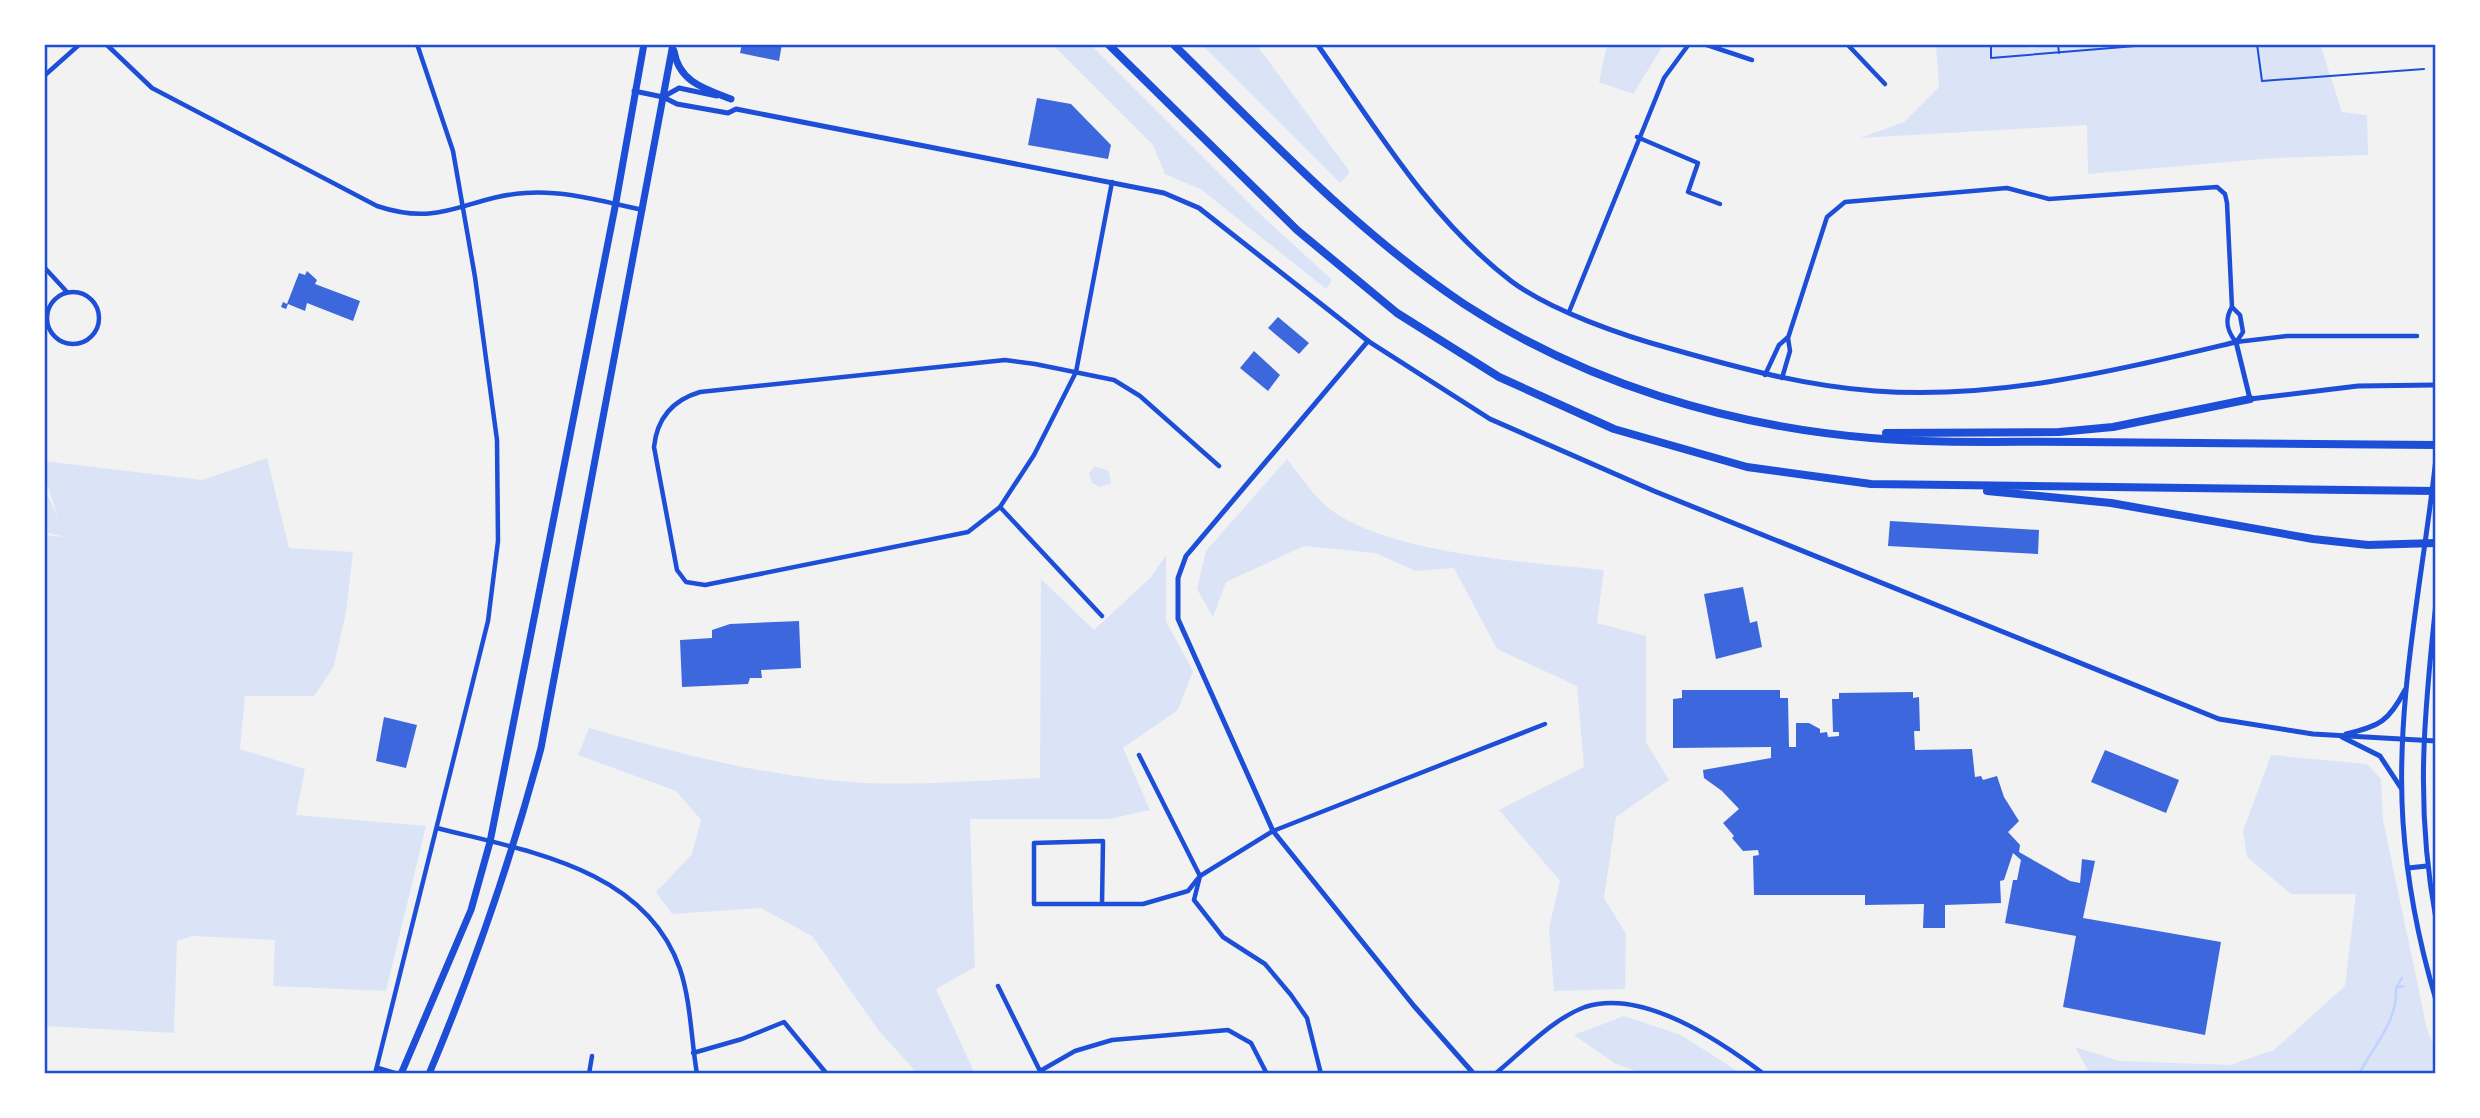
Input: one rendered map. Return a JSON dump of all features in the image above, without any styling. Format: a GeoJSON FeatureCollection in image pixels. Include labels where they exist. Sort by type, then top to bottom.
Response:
{"type":"FeatureCollection","features":[{"type":"Feature","properties":{"kind":"highway"},"geometry":{"type":"LineString","coordinates":[[1108,44],[1297,230],[1357,283],[1428,334],[1499,377],[1614,429],[1676,449],[1747,467],[1825,480],[2111,503],[2327,541],[2368,545],[2436,543]]}},
{"type":"Feature","properties":{"kind":"highway"},"geometry":{"type":"LineString","coordinates":[[1174,44],[1380,243],[1467,305],[1525,339],[1627,385],[1687,405],[1754,422],[1830,434],[1919,440],[2436,445]]}},
{"type":"Feature","properties":{"kind":"highway"},"geometry":{"type":"LineString","coordinates":[[1754,422],[1874,433],[2059,432],[2154,421],[2223,402],[2250,399]]}},
{"type":"Feature","properties":{"kind":"highway"},"geometry":{"type":"LineString","coordinates":[[1918,486],[2436,491]]}},
{"type":"Feature","properties":{"kind":"main road"},"geometry":{"type":"LineString","coordinates":[[400,1074],[471,909],[490,842],[616,202],[644,44]]}},
{"type":"Feature","properties":{"kind":"main road"},"geometry":{"type":"LineString","coordinates":[[429,1074],[478,953],[514,849],[541,748],[673,44]]}},
{"type":"Feature","properties":{"kind":"main road"},"geometry":{"type":"LineString","coordinates":[[673,44],[675,57],[689,79],[697,86],[731,99]]}},
{"type":"Feature","properties":{"kind":"street"},"geometry":{"type":"LineString","coordinates":[[44,76],[79,44]]}},
{"type":"Feature","properties":{"kind":"street"},"geometry":{"type":"LineString","coordinates":[[106,44],[152,88],[377,206],[418,215],[435,215],[464,208],[491,197],[525,193],[586,197],[644,210]]}},
{"type":"Feature","properties":{"kind":"street"},"geometry":{"type":"LineString","coordinates":[[400,1074],[376,1071],[488,621],[498,541],[495,408],[464,208],[453,151],[417,44]]}},
{"type":"Feature","properties":{"kind":"street"},"geometry":{"type":"LineString","coordinates":[[1318,44],[1416,187],[1453,230],[1513,283],[1569,312],[1644,341],[1765,376],[1875,391],[1989,389],[2102,374],[2236,342],[2287,336],[2417,336]]}},
{"type":"Feature","properties":{"kind":"street"},"geometry":{"type":"LineString","coordinates":[[1569,312],[1637,137],[1664,78],[1689,44]]}},
{"type":"Feature","properties":{"kind":"street"},"geometry":{"type":"LineString","coordinates":[[1704,44],[1752,60]]}},
{"type":"Feature","properties":{"kind":"street"},"geometry":{"type":"LineString","coordinates":[[1847,44],[1885,84]]}},
{"type":"Feature","properties":{"kind":"street"},"geometry":{"type":"LineString","coordinates":[[663,97],[679,88],[731,99],[736,109]]}},
{"type":"Feature","properties":{"kind":"street"},"geometry":{"type":"LineString","coordinates":[[634,91],[663,97],[677,104],[728,113],[736,109],[1164,192],[1199,208],[1368,341],[1503,425],[1654,491],[1778,538],[2219,719],[2339,736],[2436,741]]}},
{"type":"Feature","properties":{"kind":"street"},"geometry":{"type":"LineString","coordinates":[[1637,137],[1698,163],[1688,192],[1720,204]]}},
{"type":"Feature","properties":{"kind":"street"},"geometry":{"type":"LineString","coordinates":[[1112,181],[1076,372],[1034,455],[1000,508],[968,532],[705,584],[686,582],[677,570],[654,447],[656,428],[682,397],[700,392],[1005,360],[1076,372],[1114,380],[1140,396],[1219,466]]}},
{"type":"Feature","properties":{"kind":"street"},"geometry":{"type":"LineString","coordinates":[[1782,378],[1790,351],[1788,338],[1827,217],[1840,203],[2007,188],[2049,199],[2217,187],[2225,194],[2229,215],[2232,307],[2227,316],[2228,330],[2236,342],[2250,399],[2358,386],[2436,385]]}},
{"type":"Feature","properties":{"kind":"street"},"geometry":{"type":"LineString","coordinates":[[44,267],[67,292],[86,295],[98,310],[97,330],[82,343],[69,344],[57,339],[47,322],[51,303],[67,292]]}},
{"type":"Feature","properties":{"kind":"street"},"geometry":{"type":"LineString","coordinates":[[2232,307],[2241,315],[2243,332],[2236,342]]}},
{"type":"Feature","properties":{"kind":"street"},"geometry":{"type":"LineString","coordinates":[[1765,376],[1779,345],[1788,338]]}},
{"type":"Feature","properties":{"kind":"street"},"geometry":{"type":"LineString","coordinates":[[1368,341],[1186,556],[1178,578],[1178,618],[1273,831],[1413,1006],[1474,1074]]}},
{"type":"Feature","properties":{"kind":"street"},"geometry":{"type":"LineString","coordinates":[[2436,458],[2403,738],[2408,868],[2436,1000]]}},
{"type":"Feature","properties":{"kind":"street"},"geometry":{"type":"LineString","coordinates":[[1000,508],[1102,616]]}},
{"type":"Feature","properties":{"kind":"street"},"geometry":{"type":"LineString","coordinates":[[2436,603],[2423,740],[2422,808],[2427,866],[2436,919]]}},
{"type":"Feature","properties":{"kind":"street"},"geometry":{"type":"LineString","coordinates":[[2339,736],[2382,722],[2392,715],[2408,684]]}},
{"type":"Feature","properties":{"kind":"street"},"geometry":{"type":"LineString","coordinates":[[1102,904],[1103,841],[1034,843],[1034,904],[1102,904],[1143,904],[1188,891],[1200,876],[1273,831],[1545,724]]}},
{"type":"Feature","properties":{"kind":"street"},"geometry":{"type":"LineString","coordinates":[[2339,736],[2380,756],[2395,775],[2403,792]]}},
{"type":"Feature","properties":{"kind":"street"},"geometry":{"type":"LineString","coordinates":[[1139,755],[1200,876],[1194,900],[1223,937],[1265,964],[1307,1018],[1321,1074]]}},
{"type":"Feature","properties":{"kind":"street"},"geometry":{"type":"LineString","coordinates":[[436,828],[552,859],[608,881],[653,922],[679,966],[689,1008],[697,1074]]}},
{"type":"Feature","properties":{"kind":"street"},"geometry":{"type":"LineString","coordinates":[[2408,868],[2427,866]]}},
{"type":"Feature","properties":{"kind":"street"},"geometry":{"type":"LineString","coordinates":[[998,986],[1041,1073],[1075,1051],[1112,1040],[1228,1030],[1251,1043],[1267,1074]]}},
{"type":"Feature","properties":{"kind":"street"},"geometry":{"type":"LineString","coordinates":[[1495,1074],[1560,1021],[1584,1008],[1606,1003],[1632,1004],[1682,1023],[1722,1042],[1764,1074]]}},
{"type":"Feature","properties":{"kind":"street"},"geometry":{"type":"LineString","coordinates":[[693,1053],[742,1040],[784,1022],[827,1074]]}},
{"type":"Feature","properties":{"kind":"street"},"geometry":{"type":"LineString","coordinates":[[589,1074],[592,1056]]}},
{"type":"Feature","properties":{"kind":"lane"},"geometry":{"type":"LineString","coordinates":[[1990,44],[1991,58],[2160,44]]}},
{"type":"Feature","properties":{"kind":"lane"},"geometry":{"type":"LineString","coordinates":[[2058,44],[2059,53]]}},
{"type":"Feature","properties":{"kind":"lane"},"geometry":{"type":"LineString","coordinates":[[2257,44],[2262,81],[2424,69]]}},
{"type":"Feature","properties":{"kind":"shaded area"},"geometry":{"type":"Polygon","coordinates":[[[1052,44],[1090,44],[1259,213],[1332,280],[1326,289],[1202,190],[1165,174],[1153,145],[1052,44]]]}},
{"type":"Feature","properties":{"kind":"shaded area"},"geometry":{"type":"Polygon","coordinates":[[[1201,44],[1256,44],[1350,172],[1340,183],[1201,44]]]}},
{"type":"Feature","properties":{"kind":"shaded area"},"geometry":{"type":"Polygon","coordinates":[[[1607,44],[1664,44],[1633,94],[1599,82],[1607,44]]]}},
{"type":"Feature","properties":{"kind":"shaded area"},"geometry":{"type":"Polygon","coordinates":[[[1936,44],[2021,44],[2031,49],[2048,44],[2320,44],[2342,112],[2367,115],[2368,155],[2275,158],[2088,174],[2087,125],[1860,138],[1904,122],[1939,87],[1936,44]]]}},
{"type":"Feature","properties":{"kind":"shaded area"},"geometry":{"type":"Polygon","coordinates":[[[267,458],[289,548],[353,552],[346,612],[334,666],[314,696],[245,696],[240,749],[305,769],[296,815],[426,826],[386,991],[273,986],[275,940],[192,936],[177,941],[174,1033],[44,1026],[44,535],[65,537],[44,532],[44,488],[58,517],[44,475],[44,461],[202,480],[267,458]]]}},
{"type":"Feature","properties":{"kind":"shaded area"},"geometry":{"type":"Polygon","coordinates":[[[1287,459],[1325,505],[1350,522],[1382,535],[1458,553],[1604,570],[1597,623],[1646,636],[1646,742],[1669,780],[1616,817],[1604,898],[1626,934],[1625,989],[1554,991],[1549,928],[1560,881],[1499,810],[1584,767],[1577,686],[1497,649],[1454,568],[1416,571],[1375,553],[1304,546],[1226,582],[1213,617],[1197,589],[1206,551],[1287,459]]]}},
{"type":"Feature","properties":{"kind":"shaded area"},"geometry":{"type":"Polygon","coordinates":[[[1095,466],[1109,471],[1111,484],[1100,487],[1092,483],[1089,473],[1095,466]]]}},
{"type":"Feature","properties":{"kind":"shaded area"},"geometry":{"type":"Polygon","coordinates":[[[1166,555],[1166,621],[1193,671],[1178,710],[1123,748],[1150,810],[1109,819],[970,819],[975,967],[936,989],[975,1074],[918,1074],[879,1031],[812,936],[761,908],[672,914],[656,892],[692,854],[701,820],[676,791],[578,755],[589,728],[726,763],[830,780],[908,783],[1040,778],[1041,579],[1094,630],[1151,577],[1166,555]]]}},
{"type":"Feature","properties":{"kind":"shaded area"},"geometry":{"type":"Polygon","coordinates":[[[2271,755],[2367,764],[2381,779],[2383,820],[2427,1029],[2436,1051],[2436,1074],[2090,1074],[2075,1047],[2120,1061],[2230,1065],[2274,1050],[2345,986],[2356,894],[2291,894],[2247,857],[2243,831],[2271,755]]]}},
{"type":"Feature","properties":{"kind":"shaded area"},"geometry":{"type":"Polygon","coordinates":[[[1624,1016],[1681,1035],[1742,1074],[1644,1074],[1616,1064],[1574,1035],[1624,1016]]]}},
{"type":"Feature","properties":{"kind":"building"},"geometry":{"type":"Polygon","coordinates":[[[742,44],[782,44],[779,61],[740,53],[742,44]]]}},
{"type":"Feature","properties":{"kind":"building"},"geometry":{"type":"Polygon","coordinates":[[[1037,98],[1071,104],[1111,145],[1108,159],[1028,145],[1037,98]]]}},
{"type":"Feature","properties":{"kind":"building"},"geometry":{"type":"Polygon","coordinates":[[[307,271],[317,280],[315,284],[360,301],[353,321],[307,303],[305,311],[288,304],[286,309],[281,307],[283,302],[287,304],[299,273],[305,275],[307,271]]]}},
{"type":"Feature","properties":{"kind":"building"},"geometry":{"type":"Polygon","coordinates":[[[1278,317],[1309,343],[1299,354],[1268,328],[1278,317]]]}},
{"type":"Feature","properties":{"kind":"building"},"geometry":{"type":"Polygon","coordinates":[[[1254,351],[1280,375],[1268,391],[1240,368],[1254,351]]]}},
{"type":"Feature","properties":{"kind":"building"},"geometry":{"type":"Polygon","coordinates":[[[1890,521],[2039,530],[2038,554],[1888,546],[1890,521]]]}},
{"type":"Feature","properties":{"kind":"building"},"geometry":{"type":"Polygon","coordinates":[[[1743,587],[1750,623],[1757,621],[1762,647],[1716,659],[1704,594],[1743,587]]]}},
{"type":"Feature","properties":{"kind":"building"},"geometry":{"type":"Polygon","coordinates":[[[799,621],[801,668],[761,670],[762,678],[750,678],[748,684],[682,687],[680,640],[712,638],[712,630],[730,624],[799,621]]]}},
{"type":"Feature","properties":{"kind":"building"},"geometry":{"type":"Polygon","coordinates":[[[1682,690],[1780,690],[1780,698],[1788,698],[1789,747],[1796,747],[1796,723],[1809,723],[1820,729],[1820,733],[1827,732],[1828,737],[1839,736],[1839,732],[1833,732],[1832,699],[1839,699],[1839,693],[1913,692],[1913,698],[1919,697],[1920,731],[1914,731],[1915,750],[1972,749],[1975,777],[1981,776],[1983,780],[1997,776],[2004,797],[2019,821],[2008,832],[2020,845],[2019,852],[2070,881],[2080,883],[2082,859],[2095,861],[2083,918],[2221,942],[2205,1035],[2063,1007],[2076,936],[2005,923],[2013,880],[2017,880],[2021,860],[2013,853],[2004,880],[2000,881],[2001,903],[1945,905],[1945,928],[1923,928],[1924,904],[1865,905],[1865,895],[1754,895],[1753,856],[1759,855],[1758,850],[1743,851],[1732,838],[1734,836],[1723,823],[1739,809],[1722,791],[1704,778],[1703,770],[1771,758],[1771,747],[1673,748],[1673,699],[1682,698],[1682,690]]]}},
{"type":"Feature","properties":{"kind":"building"},"geometry":{"type":"Polygon","coordinates":[[[384,717],[417,725],[406,768],[376,761],[384,717]]]}},
{"type":"Feature","properties":{"kind":"building"},"geometry":{"type":"Polygon","coordinates":[[[2105,750],[2179,780],[2166,813],[2091,782],[2105,750]]]}},
{"type":"Feature","properties":{"kind":"waterway"},"geometry":{"type":"LineString","coordinates":[[2396,988],[2402,978]]}},
{"type":"Feature","properties":{"kind":"waterway"},"geometry":{"type":"LineString","coordinates":[[2359,1074],[2389,1022],[2396,1000],[2396,988],[2403,986]]}}]}
